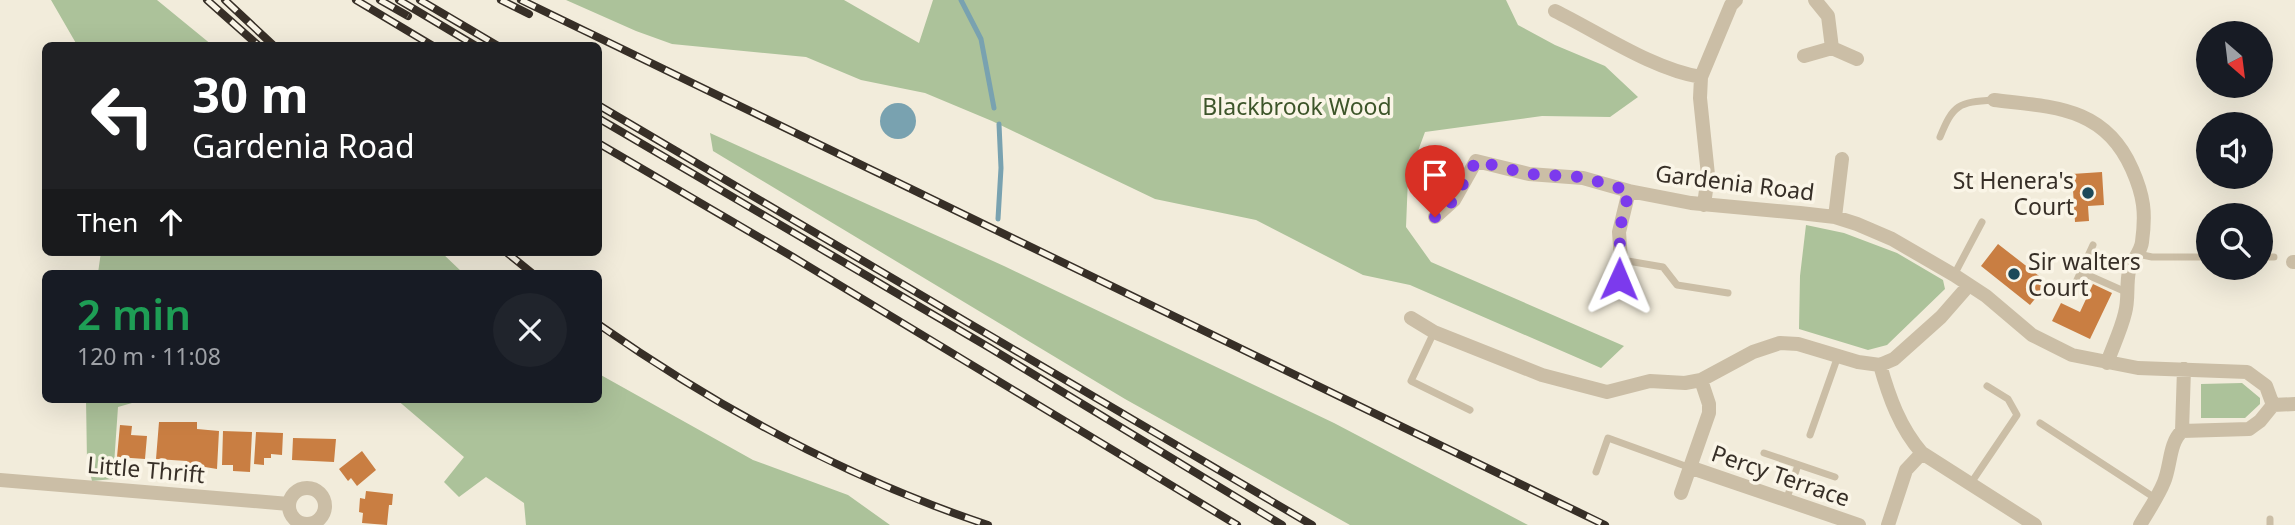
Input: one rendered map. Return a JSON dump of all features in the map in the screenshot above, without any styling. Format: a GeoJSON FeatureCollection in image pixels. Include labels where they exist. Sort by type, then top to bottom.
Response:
{"type":"FeatureCollection","features":[{"type":"Feature","properties":{"kind":"street"},"geometry":{"type":"LineString","coordinates":[[1704,205],[1708,175],[1700,99],[1701,77],[1731,5],[1736,0]]}},
{"type":"Feature","properties":{"kind":"street"},"geometry":{"type":"LineString","coordinates":[[1815,0],[1828,16],[1832,48]]}},
{"type":"Feature","properties":{"kind":"street"},"geometry":{"type":"LineString","coordinates":[[1555,10],[1646,58],[1701,77]]}},
{"type":"Feature","properties":{"kind":"street"},"geometry":{"type":"LineString","coordinates":[[1804,56],[1832,48],[1857,59]]}},
{"type":"Feature","properties":{"kind":"street"},"geometry":{"type":"LineString","coordinates":[[1994,100],[2073,112],[2105,128],[2126,155],[2144,201],[2142,245],[2130,266],[2126,311],[2107,363]]}},
{"type":"Feature","properties":{"kind":"street","name":"Gardenia Road"},"geometry":{"type":"LineString","coordinates":[[1835,217],[1842,159]]}},
{"type":"Feature","properties":{"kind":"street","name":"Gardenia Road"},"geometry":{"type":"LineString","coordinates":[[1435,217],[1454,200],[1476,161],[1529,174],[1583,177],[1629,191],[1704,205],[1835,217],[1892,239],[1954,275],[2032,335],[2072,355],[2138,368],[2247,372],[2266,386],[2273,405]]}},
{"type":"Feature","properties":{"kind":"street","name":"Gardenia Road"},"geometry":{"type":"LineString","coordinates":[[1619,279],[1619,232],[1629,191]]}},
{"type":"Feature","properties":{"kind":"street"},"geometry":{"type":"LineString","coordinates":[[1411,318],[1434,332],[1542,375],[1607,392],[1650,381],[1685,383],[1701,380],[1753,352],[1780,343],[1791,343],[1880,365],[1894,359],[1941,317],[1969,285]]}},
{"type":"Feature","properties":{"kind":"street"},"geometry":{"type":"LineString","coordinates":[[1880,365],[1896,414],[1911,441],[1922,453],[2035,525]]}},
{"type":"Feature","properties":{"kind":"street"},"geometry":{"type":"LineString","coordinates":[[2145,523],[2169,466],[2175,438],[2182,431],[2184,369]]}},
{"type":"Feature","properties":{"kind":"street"},"geometry":{"type":"LineString","coordinates":[[1681,493],[1709,413],[1709,404],[1701,380]]}},
{"type":"Feature","properties":{"kind":"street"},"geometry":{"type":"LineString","coordinates":[[2182,431],[2249,429],[2260,421],[2273,405],[2295,404]]}},
{"type":"Feature","properties":{"kind":"street"},"geometry":{"type":"LineString","coordinates":[[1888,525],[1906,470],[1922,453]]}},
{"type":"Feature","properties":{"kind":"street","name":"Percy Terrace"},"geometry":{"type":"LineString","coordinates":[[1689,467],[1859,525]]}},
{"type":"Feature","properties":{"kind":"street","name":"Little Thrift"},"geometry":{"type":"LineString","coordinates":[[0,480],[289,504]]}},
{"type":"Feature","properties":{"kind":"lane"},"geometry":{"type":"LineString","coordinates":[[1940,137],[1950,113],[1969,101],[1994,100]]}},
{"type":"Feature","properties":{"kind":"lane"},"geometry":{"type":"LineString","coordinates":[[1954,275],[1982,222]]}},
{"type":"Feature","properties":{"kind":"lane"},"geometry":{"type":"LineString","coordinates":[[2071,293],[2093,245]]}},
{"type":"Feature","properties":{"kind":"lane"},"geometry":{"type":"LineString","coordinates":[[2137,254],[2152,257],[2196,257]]}},
{"type":"Feature","properties":{"kind":"lane"},"geometry":{"type":"LineString","coordinates":[[1621,260],[1663,267],[1676,285],[1728,293]]}},
{"type":"Feature","properties":{"kind":"lane"},"geometry":{"type":"LineString","coordinates":[[2081,272],[2126,292]]}},
{"type":"Feature","properties":{"kind":"lane"},"geometry":{"type":"LineString","coordinates":[[1434,332],[1410,381],[1470,410]]}},
{"type":"Feature","properties":{"kind":"lane"},"geometry":{"type":"LineString","coordinates":[[1810,435],[1838,355]]}},
{"type":"Feature","properties":{"kind":"lane"},"geometry":{"type":"LineString","coordinates":[[1971,483],[2017,415],[2008,399],[1987,386]]}},
{"type":"Feature","properties":{"kind":"lane"},"geometry":{"type":"LineString","coordinates":[[2040,424],[2156,499]]}},
{"type":"Feature","properties":{"kind":"lane"},"geometry":{"type":"LineString","coordinates":[[1596,472],[1608,438],[1689,467]]}},
{"type":"Feature","properties":{"kind":"lane"},"geometry":{"type":"LineString","coordinates":[[1764,453],[1835,477]]}},
{"type":"Feature","properties":{"kind":"lane"},"geometry":{"type":"LineString","coordinates":[[1786,502],[1798,465]]}},
{"type":"Feature","properties":{"kind":"green space"},"geometry":{"type":"Polygon","coordinates":[[[51,0],[157,0],[208,42],[75,42],[51,0]]]}},
{"type":"Feature","properties":{"kind":"green space","name":"Blackbrook Wood"},"geometry":{"type":"Polygon","coordinates":[[[566,0],[844,0],[919,43],[933,0],[1506,0],[1518,25],[1555,45],[1605,66],[1638,97],[1610,117],[1542,116],[1425,132],[1408,178],[1406,227],[1431,262],[1624,346],[1601,368],[1410,285],[1363,275],[1256,220],[1155,199],[992,121],[925,93],[861,80],[806,57],[672,44],[566,0]]]}},
{"type":"Feature","properties":{"kind":"green space"},"geometry":{"type":"Polygon","coordinates":[[[710,133],[1004,266],[1334,423],[1528,525],[1350,525],[1125,399],[713,151],[710,133]]]}},
{"type":"Feature","properties":{"kind":"green space"},"geometry":{"type":"Polygon","coordinates":[[[1806,225],[1844,233],[1897,253],[1943,280],[1945,289],[1887,345],[1868,350],[1799,329],[1800,276],[1806,225]]]}},
{"type":"Feature","properties":{"kind":"green space"},"geometry":{"type":"Polygon","coordinates":[[[100,256],[445,256],[460,270],[98,270],[100,256]]]}},
{"type":"Feature","properties":{"kind":"green space"},"geometry":{"type":"Polygon","coordinates":[[[602,376],[753,460],[848,495],[890,525],[526,525],[524,503],[486,477],[459,497],[444,482],[464,457],[401,403],[602,403],[602,376]]]}},
{"type":"Feature","properties":{"kind":"green space"},"geometry":{"type":"Polygon","coordinates":[[[2242,383],[2260,398],[2260,404],[2245,418],[2201,418],[2201,384],[2242,383]]]}},
{"type":"Feature","properties":{"kind":"green space"},"geometry":{"type":"Polygon","coordinates":[[[86,403],[132,403],[118,407],[113,479],[92,481],[87,461],[86,403]]]}},
{"type":"Feature","properties":{"kind":"water"},"geometry":{"type":"Polygon","coordinates":[[[898,103],[911,108],[916,121],[911,134],[898,139],[885,134],[880,121],[885,108],[898,103]]]}},
{"type":"Feature","properties":{"kind":"building","name":"St Henera's Court"},"geometry":{"type":"Polygon","coordinates":[[[2102,172],[2104,205],[2088,206],[2089,221],[2075,222],[2072,174],[2102,172]]]}},
{"type":"Feature","properties":{"kind":"building","name":"Sir walters Court"},"geometry":{"type":"Polygon","coordinates":[[[1998,244],[2048,283],[2030,305],[1981,266],[1998,244]]]}},
{"type":"Feature","properties":{"kind":"building"},"geometry":{"type":"Polygon","coordinates":[[[2093,284],[2112,293],[2090,339],[2052,321],[2061,303],[2080,312],[2093,284]]]}},
{"type":"Feature","properties":{"kind":"building"},"geometry":{"type":"Polygon","coordinates":[[[159,422],[197,422],[197,429],[219,431],[217,469],[187,464],[187,461],[156,459],[159,422]]]}},
{"type":"Feature","properties":{"kind":"building"},"geometry":{"type":"Polygon","coordinates":[[[120,425],[132,426],[131,435],[147,436],[145,459],[117,457],[120,425]]]}},
{"type":"Feature","properties":{"kind":"building"},"geometry":{"type":"Polygon","coordinates":[[[223,431],[252,432],[250,472],[233,471],[233,465],[222,465],[223,431]]]}},
{"type":"Feature","properties":{"kind":"building"},"geometry":{"type":"Polygon","coordinates":[[[256,432],[283,433],[282,455],[271,454],[271,458],[264,458],[264,465],[254,464],[256,432]]]}},
{"type":"Feature","properties":{"kind":"building"},"geometry":{"type":"Polygon","coordinates":[[[293,438],[336,439],[334,462],[292,460],[293,438]]]}},
{"type":"Feature","properties":{"kind":"building"},"geometry":{"type":"Polygon","coordinates":[[[362,451],[376,470],[357,486],[351,478],[348,481],[339,469],[362,451]]]}},
{"type":"Feature","properties":{"kind":"building"},"geometry":{"type":"Polygon","coordinates":[[[366,491],[393,494],[387,525],[362,523],[363,513],[359,512],[360,498],[365,499],[366,491]]]}},
{"type":"Feature","properties":{"kind":"waterway"},"geometry":{"type":"LineString","coordinates":[[961,0],[981,39],[994,108]]}},
{"type":"Feature","properties":{"kind":"waterway"},"geometry":{"type":"LineString","coordinates":[[998,219],[1001,168],[999,124]]}},
{"type":"Feature","properties":{"kind":"railway"},"geometry":{"type":"LineString","coordinates":[[207,0],[254,42]]}},
{"type":"Feature","properties":{"kind":"railway"},"geometry":{"type":"LineString","coordinates":[[225,0],[270,42]]}},
{"type":"Feature","properties":{"kind":"railway"},"geometry":{"type":"LineString","coordinates":[[356,0],[426,42]]}},
{"type":"Feature","properties":{"kind":"railway"},"geometry":{"type":"LineString","coordinates":[[380,0],[408,16]]}},
{"type":"Feature","properties":{"kind":"railway"},"geometry":{"type":"LineString","coordinates":[[399,0],[469,42]]}},
{"type":"Feature","properties":{"kind":"railway"},"geometry":{"type":"LineString","coordinates":[[420,0],[491,42]]}},
{"type":"Feature","properties":{"kind":"railway"},"geometry":{"type":"LineString","coordinates":[[501,0],[529,14]]}},
{"type":"Feature","properties":{"kind":"railway"},"geometry":{"type":"LineString","coordinates":[[521,0],[1605,525]]}},
{"type":"Feature","properties":{"kind":"railway"},"geometry":{"type":"LineString","coordinates":[[602,107],[1312,525]]}},
{"type":"Feature","properties":{"kind":"railway"},"geometry":{"type":"LineString","coordinates":[[602,120],[990,348],[1282,525]]}},
{"type":"Feature","properties":{"kind":"railway"},"geometry":{"type":"LineString","coordinates":[[602,145],[793,257],[1237,525]]}},
{"type":"Feature","properties":{"kind":"railway"},"geometry":{"type":"LineString","coordinates":[[511,256],[528,270]]}},
{"type":"Feature","properties":{"kind":"railway"},"geometry":{"type":"LineString","coordinates":[[602,327],[690,384],[786,439],[885,486],[988,525]]}},
{"type":"Feature","properties":{"kind":"place","name":"St Henera's Court"},"geometry":{"type":"Point","coordinates":[2088,193]}},
{"type":"Feature","properties":{"kind":"place","name":"Sir walters Court"},"geometry":{"type":"Point","coordinates":[2014,274]}},
{"type":"Feature","properties":{"kind":"route"},"geometry":{"type":"LineString","coordinates":[[1435,217],[1454,200],[1476,161],[1529,174],[1583,177],[1629,191],[1619,232],[1619,279]]}}]}
